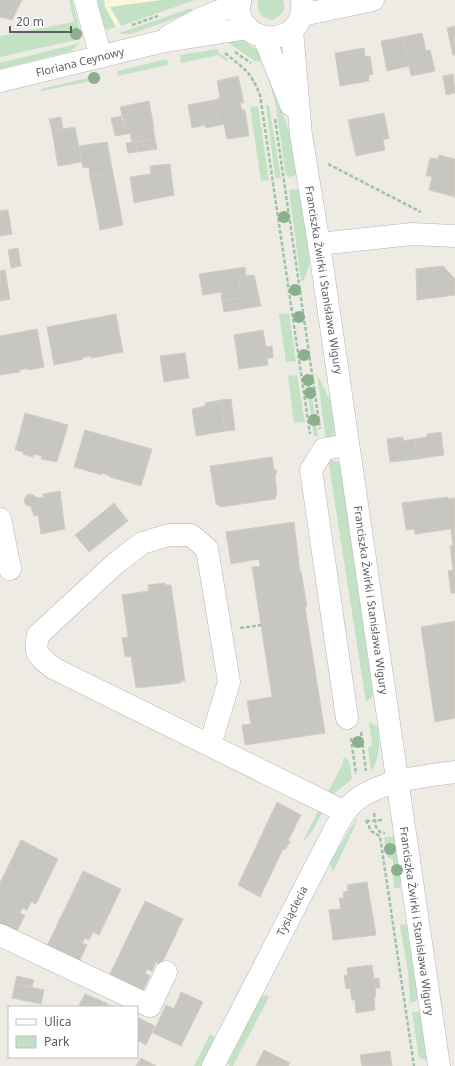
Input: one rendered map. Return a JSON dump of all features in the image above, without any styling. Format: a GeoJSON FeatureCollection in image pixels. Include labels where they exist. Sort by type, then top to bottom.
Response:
{"type":"FeatureCollection","features":[{"type":"Feature","properties":{"kind":"street"},"geometry":{"type":"LineString","coordinates":[[85,0],[102,57]]}},
{"type":"Feature","properties":{"kind":"street"},"geometry":{"type":"LineString","coordinates":[[299,15],[373,0]]}},
{"type":"Feature","properties":{"kind":"street","name":"Floriana Ceynowy"},"geometry":{"type":"LineString","coordinates":[[160,42],[202,18],[240,2]]}},
{"type":"Feature","properties":{"kind":"street","name":"Franciszka Żwirki i Stanisława Wigury"},"geometry":{"type":"LineString","coordinates":[[240,2],[242,16],[256,33],[303,144]]}},
{"type":"Feature","properties":{"kind":"street","name":"Floriana Ceynowy"},"geometry":{"type":"LineString","coordinates":[[0,81],[160,42],[208,36],[256,33],[284,36],[299,15]]}},
{"type":"Feature","properties":{"kind":"street","name":"Franciszka Żwirki i Stanisława Wigury"},"geometry":{"type":"LineString","coordinates":[[299,15],[303,144],[398,781],[438,1066]]}},
{"type":"Feature","properties":{"kind":"street"},"geometry":{"type":"LineString","coordinates":[[319,244],[412,234],[455,236]]}},
{"type":"Feature","properties":{"kind":"street"},"geometry":{"type":"LineString","coordinates":[[348,445],[324,449],[311,470],[349,727]]}},
{"type":"Feature","properties":{"kind":"street"},"geometry":{"type":"LineString","coordinates":[[0,519],[10,570]]}},
{"type":"Feature","properties":{"kind":"street"},"geometry":{"type":"LineString","coordinates":[[210,746],[229,682],[207,549],[191,535],[169,535],[142,543],[115,564],[38,635],[35,649],[40,657],[53,668],[210,746],[355,814]]}},
{"type":"Feature","properties":{"kind":"street","name":"Tysiąclecia"},"geometry":{"type":"LineString","coordinates":[[213,1066],[355,814],[361,796],[398,781],[455,772]]}},
{"type":"Feature","properties":{"kind":"street"},"geometry":{"type":"LineString","coordinates":[[0,935],[150,1006],[166,972]]}},
{"type":"Feature","properties":{"kind":"path"},"geometry":{"type":"LineString","coordinates":[[208,36],[212,46],[224,44],[252,64]]}},
{"type":"Feature","properties":{"kind":"path"},"geometry":{"type":"LineString","coordinates":[[274,112],[324,449]]}},
{"type":"Feature","properties":{"kind":"path"},"geometry":{"type":"LineString","coordinates":[[303,144],[317,152],[327,163],[428,216]]}},
{"type":"Feature","properties":{"kind":"path"},"geometry":{"type":"LineString","coordinates":[[349,727],[357,780]]}},
{"type":"Feature","properties":{"kind":"path"},"geometry":{"type":"LineString","coordinates":[[355,814],[371,831],[380,836],[414,1066]]}},
{"type":"Feature","properties":{"kind":"shaded area"},"geometry":{"type":"Polygon","coordinates":[[[97,0],[194,0],[111,29],[105,26],[97,0]]]}},
{"type":"Feature","properties":{"kind":"green space"},"geometry":{"type":"Polygon","coordinates":[[[69,0],[72,0],[78,22],[80,39],[0,57],[0,36],[74,22],[69,0]]]}},
{"type":"Feature","properties":{"kind":"green space"},"geometry":{"type":"Polygon","coordinates":[[[98,0],[104,0],[105,7],[116,27],[107,30],[103,25],[97,3],[98,0]]]}},
{"type":"Feature","properties":{"kind":"green space"},"geometry":{"type":"Polygon","coordinates":[[[161,0],[195,0],[121,26],[110,7],[161,0]]]}},
{"type":"Feature","properties":{"kind":"green space"},"geometry":{"type":"Polygon","coordinates":[[[258,0],[283,0],[284,10],[280,15],[272,20],[265,18],[260,14],[258,0]]]}},
{"type":"Feature","properties":{"kind":"green space"},"geometry":{"type":"Polygon","coordinates":[[[191,8],[193,12],[131,34],[117,34],[191,8]]]}},
{"type":"Feature","properties":{"kind":"green space"},"geometry":{"type":"Polygon","coordinates":[[[240,38],[257,50],[262,61],[256,62],[226,41],[240,38]]]}},
{"type":"Feature","properties":{"kind":"green space"},"geometry":{"type":"Polygon","coordinates":[[[80,43],[71,51],[0,69],[0,63],[80,43]]]}},
{"type":"Feature","properties":{"kind":"green space"},"geometry":{"type":"Polygon","coordinates":[[[218,49],[219,53],[228,59],[227,61],[218,55],[181,63],[180,55],[218,49]]]}},
{"type":"Feature","properties":{"kind":"green space"},"geometry":{"type":"Polygon","coordinates":[[[167,59],[168,65],[118,76],[117,71],[167,59]]]}},
{"type":"Feature","properties":{"kind":"green space"},"geometry":{"type":"Polygon","coordinates":[[[269,73],[292,140],[298,175],[288,177],[286,175],[275,101],[267,75],[269,73]]]}},
{"type":"Feature","properties":{"kind":"green space"},"geometry":{"type":"Polygon","coordinates":[[[100,75],[101,79],[41,91],[41,89],[100,75]]]}},
{"type":"Feature","properties":{"kind":"green space"},"geometry":{"type":"Polygon","coordinates":[[[266,105],[269,105],[281,178],[275,178],[266,105]]]}},
{"type":"Feature","properties":{"kind":"green space"},"geometry":{"type":"Polygon","coordinates":[[[258,106],[269,180],[261,181],[250,107],[258,106]]]}},
{"type":"Feature","properties":{"kind":"green space"},"geometry":{"type":"Polygon","coordinates":[[[300,189],[310,263],[304,280],[301,281],[289,190],[300,189]]]}},
{"type":"Feature","properties":{"kind":"green space"},"geometry":{"type":"Polygon","coordinates":[[[289,313],[296,361],[286,362],[279,314],[289,313]]]}},
{"type":"Feature","properties":{"kind":"green space"},"geometry":{"type":"Polygon","coordinates":[[[317,374],[331,403],[335,432],[332,437],[326,440],[317,374]]]}},
{"type":"Feature","properties":{"kind":"green space"},"geometry":{"type":"Polygon","coordinates":[[[297,375],[305,422],[294,423],[288,376],[297,375]]]}},
{"type":"Feature","properties":{"kind":"green space"},"geometry":{"type":"Polygon","coordinates":[[[309,375],[318,436],[314,436],[305,376],[309,375]]]}},
{"type":"Feature","properties":{"kind":"green space"},"geometry":{"type":"Polygon","coordinates":[[[328,459],[338,462],[341,467],[373,694],[366,702],[328,459]]]}},
{"type":"Feature","properties":{"kind":"green space"},"geometry":{"type":"Polygon","coordinates":[[[369,722],[378,727],[379,740],[378,756],[371,772],[368,748],[372,745],[369,722]]]}},
{"type":"Feature","properties":{"kind":"green space"},"geometry":{"type":"Polygon","coordinates":[[[345,757],[350,763],[352,779],[331,796],[327,794],[345,757]]]}},
{"type":"Feature","properties":{"kind":"green space"},"geometry":{"type":"Polygon","coordinates":[[[319,809],[322,813],[312,832],[302,843],[319,809]]]}},
{"type":"Feature","properties":{"kind":"green space"},"geometry":{"type":"Polygon","coordinates":[[[358,816],[355,826],[333,872],[330,862],[358,816]]]}},
{"type":"Feature","properties":{"kind":"green space"},"geometry":{"type":"Polygon","coordinates":[[[394,836],[401,883],[400,888],[394,888],[393,860],[387,857],[384,838],[394,836]]]}},
{"type":"Feature","properties":{"kind":"green space"},"geometry":{"type":"Polygon","coordinates":[[[406,924],[418,996],[416,1001],[410,1003],[408,972],[400,925],[406,924]]]}},
{"type":"Feature","properties":{"kind":"green space"},"geometry":{"type":"Polygon","coordinates":[[[266,995],[269,997],[233,1066],[230,1066],[227,1062],[261,997],[266,995]]]}},
{"type":"Feature","properties":{"kind":"green space"},"geometry":{"type":"Polygon","coordinates":[[[412,1012],[419,1012],[421,1015],[427,1060],[419,1058],[412,1012]]]}},
{"type":"Feature","properties":{"kind":"green space"},"geometry":{"type":"Polygon","coordinates":[[[210,1034],[215,1039],[201,1066],[194,1066],[210,1034]]]}},
{"type":"Feature","properties":{"kind":"building"},"geometry":{"type":"Polygon","coordinates":[[[0,0],[22,0],[12,20],[0,17],[0,0]]]}},
{"type":"Feature","properties":{"kind":"building"},"geometry":{"type":"Polygon","coordinates":[[[455,26],[455,55],[453,55],[447,28],[455,26]]]}},
{"type":"Feature","properties":{"kind":"building"},"geometry":{"type":"Polygon","coordinates":[[[422,33],[426,51],[430,50],[435,71],[411,76],[403,37],[422,33]]]}},
{"type":"Feature","properties":{"kind":"building"},"geometry":{"type":"Polygon","coordinates":[[[403,37],[409,66],[387,71],[381,41],[403,37]]]}},
{"type":"Feature","properties":{"kind":"building"},"geometry":{"type":"Polygon","coordinates":[[[364,48],[365,57],[370,56],[373,74],[369,75],[369,81],[340,86],[335,53],[364,48]]]}},
{"type":"Feature","properties":{"kind":"building"},"geometry":{"type":"Polygon","coordinates":[[[453,74],[455,93],[446,95],[443,76],[453,74]]]}},
{"type":"Feature","properties":{"kind":"building"},"geometry":{"type":"Polygon","coordinates":[[[238,76],[244,103],[240,103],[242,110],[245,110],[249,136],[227,139],[224,124],[220,125],[214,100],[220,98],[217,81],[238,76]]]}},
{"type":"Feature","properties":{"kind":"building"},"geometry":{"type":"Polygon","coordinates":[[[214,100],[220,125],[206,128],[205,125],[192,128],[188,105],[214,100]]]}},
{"type":"Feature","properties":{"kind":"building"},"geometry":{"type":"Polygon","coordinates":[[[149,101],[154,129],[127,134],[120,107],[149,101]]]}},
{"type":"Feature","properties":{"kind":"building"},"geometry":{"type":"Polygon","coordinates":[[[384,113],[389,138],[383,140],[385,150],[356,156],[348,120],[384,113]]]}},
{"type":"Feature","properties":{"kind":"building"},"geometry":{"type":"Polygon","coordinates":[[[121,116],[122,121],[124,121],[127,134],[115,136],[111,118],[121,116]]]}},
{"type":"Feature","properties":{"kind":"building"},"geometry":{"type":"Polygon","coordinates":[[[61,117],[63,129],[52,131],[49,119],[61,117]]]}},
{"type":"Feature","properties":{"kind":"building"},"geometry":{"type":"Polygon","coordinates":[[[75,127],[82,162],[58,166],[52,131],[75,127]]]}},
{"type":"Feature","properties":{"kind":"building"},"geometry":{"type":"Polygon","coordinates":[[[153,129],[155,139],[132,142],[130,133],[153,129]]]}},
{"type":"Feature","properties":{"kind":"building"},"geometry":{"type":"Polygon","coordinates":[[[155,139],[157,149],[137,152],[135,142],[155,139]]]}},
{"type":"Feature","properties":{"kind":"building"},"geometry":{"type":"Polygon","coordinates":[[[107,142],[113,173],[90,177],[89,167],[83,168],[79,146],[107,142]]]}},
{"type":"Feature","properties":{"kind":"building"},"geometry":{"type":"Polygon","coordinates":[[[135,142],[137,152],[128,153],[126,143],[135,142]]]}},
{"type":"Feature","properties":{"kind":"building"},"geometry":{"type":"Polygon","coordinates":[[[439,155],[455,159],[455,197],[429,190],[432,177],[426,175],[430,158],[438,159],[439,155]]]}},
{"type":"Feature","properties":{"kind":"building"},"geometry":{"type":"Polygon","coordinates":[[[170,164],[174,195],[134,203],[130,177],[151,174],[150,166],[170,164]]]}},
{"type":"Feature","properties":{"kind":"building"},"geometry":{"type":"Polygon","coordinates":[[[113,173],[123,225],[100,230],[90,177],[113,173]]]}},
{"type":"Feature","properties":{"kind":"building"},"geometry":{"type":"Polygon","coordinates":[[[8,210],[12,234],[0,236],[0,211],[8,210]]]}},
{"type":"Feature","properties":{"kind":"building"},"geometry":{"type":"Polygon","coordinates":[[[18,248],[21,266],[11,268],[8,250],[18,248]]]}},
{"type":"Feature","properties":{"kind":"building"},"geometry":{"type":"Polygon","coordinates":[[[443,266],[455,279],[455,295],[417,300],[416,269],[443,266]]]}},
{"type":"Feature","properties":{"kind":"building"},"geometry":{"type":"Polygon","coordinates":[[[245,267],[246,276],[238,277],[241,298],[222,301],[221,292],[203,295],[199,274],[245,267]]]}},
{"type":"Feature","properties":{"kind":"building"},"geometry":{"type":"Polygon","coordinates":[[[5,270],[10,299],[0,301],[0,271],[5,270]]]}},
{"type":"Feature","properties":{"kind":"building"},"geometry":{"type":"Polygon","coordinates":[[[254,275],[261,306],[224,312],[222,301],[241,298],[238,277],[254,275]]]}},
{"type":"Feature","properties":{"kind":"building"},"geometry":{"type":"Polygon","coordinates":[[[116,314],[123,352],[91,358],[90,356],[82,358],[83,359],[54,365],[47,327],[116,314]]]}},
{"type":"Feature","properties":{"kind":"building"},"geometry":{"type":"Polygon","coordinates":[[[37,329],[44,367],[28,370],[28,368],[20,370],[20,372],[0,375],[0,336],[37,329]]]}},
{"type":"Feature","properties":{"kind":"building"},"geometry":{"type":"Polygon","coordinates":[[[263,330],[266,347],[272,346],[273,358],[267,358],[268,365],[239,369],[234,335],[263,330]]]}},
{"type":"Feature","properties":{"kind":"building"},"geometry":{"type":"Polygon","coordinates":[[[185,353],[189,378],[164,382],[160,356],[185,353]]]}},
{"type":"Feature","properties":{"kind":"building"},"geometry":{"type":"Polygon","coordinates":[[[231,399],[235,430],[225,431],[221,400],[231,399]]]}},
{"type":"Feature","properties":{"kind":"building"},"geometry":{"type":"Polygon","coordinates":[[[221,400],[225,431],[196,436],[192,409],[205,406],[205,403],[221,400]]]}},
{"type":"Feature","properties":{"kind":"building"},"geometry":{"type":"Polygon","coordinates":[[[25,413],[68,425],[57,462],[41,459],[42,456],[34,454],[33,457],[15,450],[25,413]]]}},
{"type":"Feature","properties":{"kind":"building"},"geometry":{"type":"Polygon","coordinates":[[[85,430],[152,449],[141,486],[110,477],[102,473],[102,475],[74,467],[85,430]]]}},
{"type":"Feature","properties":{"kind":"building"},"geometry":{"type":"Polygon","coordinates":[[[441,432],[444,455],[417,459],[414,439],[427,437],[427,434],[441,432]]]}},
{"type":"Feature","properties":{"kind":"building"},"geometry":{"type":"Polygon","coordinates":[[[403,437],[403,441],[414,439],[417,459],[390,462],[387,439],[403,437]]]}},
{"type":"Feature","properties":{"kind":"building"},"geometry":{"type":"Polygon","coordinates":[[[272,457],[274,470],[277,470],[275,477],[277,492],[275,499],[221,507],[216,504],[210,466],[272,457]]]}},
{"type":"Feature","properties":{"kind":"building"},"geometry":{"type":"Polygon","coordinates":[[[60,491],[65,529],[41,534],[38,515],[34,516],[31,507],[25,504],[24,499],[27,495],[32,494],[37,498],[44,497],[43,494],[60,491]]]}},
{"type":"Feature","properties":{"kind":"building"},"geometry":{"type":"Polygon","coordinates":[[[448,497],[448,499],[455,498],[455,593],[451,593],[448,571],[453,570],[450,546],[453,546],[451,529],[415,534],[414,529],[406,530],[402,503],[448,497]]]}},
{"type":"Feature","properties":{"kind":"building"},"geometry":{"type":"Polygon","coordinates":[[[114,503],[128,521],[89,552],[75,535],[114,503]]]}},
{"type":"Feature","properties":{"kind":"building"},"geometry":{"type":"Polygon","coordinates":[[[294,522],[300,572],[301,571],[307,607],[305,607],[325,733],[245,745],[242,725],[251,724],[247,701],[272,697],[252,567],[260,566],[259,559],[231,564],[226,532],[294,522]]]}},
{"type":"Feature","properties":{"kind":"building"},"geometry":{"type":"Polygon","coordinates":[[[165,583],[165,585],[171,585],[185,681],[180,681],[181,683],[136,688],[131,656],[125,657],[122,638],[128,637],[122,595],[149,591],[148,585],[165,583]]]}},
{"type":"Feature","properties":{"kind":"building"},"geometry":{"type":"Polygon","coordinates":[[[455,621],[455,718],[435,722],[421,627],[455,621]]]}},
{"type":"Feature","properties":{"kind":"building"},"geometry":{"type":"Polygon","coordinates":[[[277,802],[301,815],[288,841],[291,842],[285,850],[283,849],[260,897],[238,885],[277,802]]]}},
{"type":"Feature","properties":{"kind":"building"},"geometry":{"type":"Polygon","coordinates":[[[21,840],[58,859],[36,904],[31,902],[27,910],[22,908],[20,913],[25,915],[17,931],[0,925],[0,883],[21,840]]]}},
{"type":"Feature","properties":{"kind":"building"},"geometry":{"type":"Polygon","coordinates":[[[83,871],[121,889],[99,935],[93,932],[89,940],[85,938],[82,943],[87,945],[79,962],[47,946],[83,871]]]}},
{"type":"Feature","properties":{"kind":"building"},"geometry":{"type":"Polygon","coordinates":[[[367,882],[376,935],[333,940],[329,910],[341,909],[339,898],[344,898],[343,892],[348,891],[347,885],[367,882]]]}},
{"type":"Feature","properties":{"kind":"building"},"geometry":{"type":"Polygon","coordinates":[[[145,901],[183,919],[161,965],[156,962],[152,971],[147,969],[145,973],[150,976],[142,992],[109,976],[145,901]]]}},
{"type":"Feature","properties":{"kind":"building"},"geometry":{"type":"Polygon","coordinates":[[[372,965],[374,979],[379,978],[380,988],[375,988],[375,1010],[356,1013],[355,1000],[352,1000],[350,988],[346,989],[344,976],[348,975],[347,968],[372,965]]]}},
{"type":"Feature","properties":{"kind":"building"},"geometry":{"type":"Polygon","coordinates":[[[17,976],[34,980],[32,987],[15,984],[17,976]]]}},
{"type":"Feature","properties":{"kind":"building"},"geometry":{"type":"Polygon","coordinates":[[[15,984],[44,990],[41,1004],[12,998],[15,984]]]}},
{"type":"Feature","properties":{"kind":"building"},"geometry":{"type":"Polygon","coordinates":[[[181,992],[203,1002],[195,1018],[174,1009],[181,992]]]}},
{"type":"Feature","properties":{"kind":"building"},"geometry":{"type":"Polygon","coordinates":[[[85,994],[104,1002],[102,1006],[79,1006],[85,994]]]}},
{"type":"Feature","properties":{"kind":"building"},"geometry":{"type":"Polygon","coordinates":[[[104,1002],[111,1006],[102,1006],[104,1002]]]}},
{"type":"Feature","properties":{"kind":"building"},"geometry":{"type":"Polygon","coordinates":[[[166,1005],[195,1018],[181,1046],[153,1033],[166,1005]]]}},
{"type":"Feature","properties":{"kind":"building"},"geometry":{"type":"Polygon","coordinates":[[[138,1018],[155,1026],[146,1045],[138,1041],[138,1018]]]}},
{"type":"Feature","properties":{"kind":"building"},"geometry":{"type":"Polygon","coordinates":[[[264,1050],[290,1063],[288,1066],[256,1066],[264,1050]]]}},
{"type":"Feature","properties":{"kind":"building"},"geometry":{"type":"Polygon","coordinates":[[[390,1051],[392,1066],[362,1066],[360,1055],[390,1051]]]}},
{"type":"Feature","properties":{"kind":"building"},"geometry":{"type":"Polygon","coordinates":[[[141,1058],[156,1066],[136,1066],[141,1058]]]}}]}
